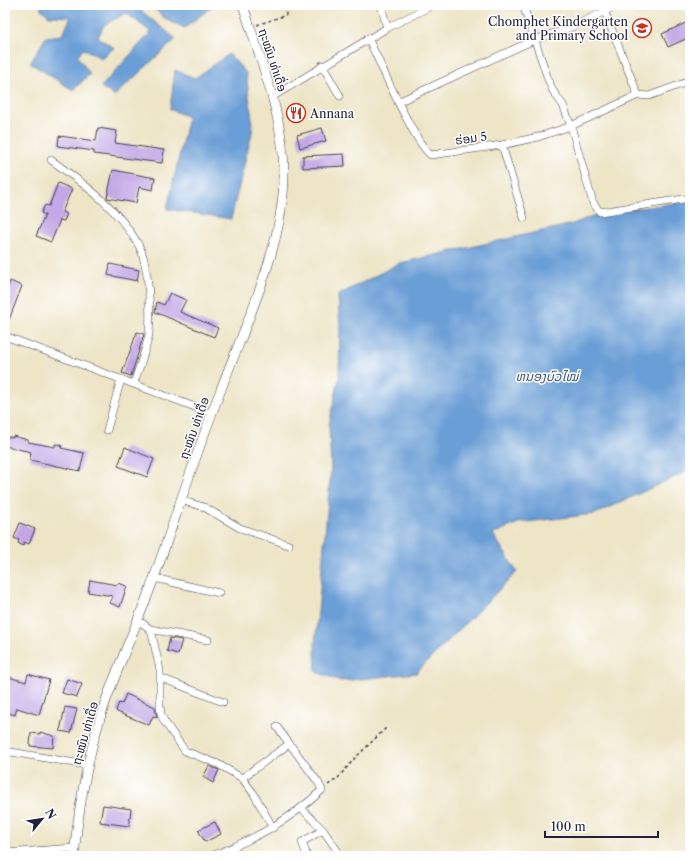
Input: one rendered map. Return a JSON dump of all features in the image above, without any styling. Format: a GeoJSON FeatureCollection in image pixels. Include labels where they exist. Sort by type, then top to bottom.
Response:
{"type":"FeatureCollection","features":[{"type":"Feature","properties":{"kind":"main road","name":"ຖະໝົນ ທ່າເດື່ອ"},"geometry":{"type":"LineString","coordinates":[[74,852],[87,765],[105,704],[154,578],[211,413],[266,270],[278,230],[284,192],[284,159],[272,97],[243,5]]}},
{"type":"Feature","properties":{"kind":"street"},"geometry":{"type":"LineString","coordinates":[[381,5],[386,28]]}},
{"type":"Feature","properties":{"kind":"street"},"geometry":{"type":"LineString","coordinates":[[272,97],[368,38],[433,5]]}},
{"type":"Feature","properties":{"kind":"street"},"geometry":{"type":"LineString","coordinates":[[523,5],[553,91],[563,105],[571,126],[596,210],[600,212],[690,198]]}},
{"type":"Feature","properties":{"kind":"street"},"geometry":{"type":"LineString","coordinates":[[398,102],[534,40],[572,27],[603,8],[618,5]]}},
{"type":"Feature","properties":{"kind":"street"},"geometry":{"type":"LineString","coordinates":[[603,8],[638,95]]}},
{"type":"Feature","properties":{"kind":"street","name":"ຮ່ອມ 5"},"geometry":{"type":"LineString","coordinates":[[368,38],[398,102],[423,148],[431,155],[502,145],[571,126],[638,95],[649,96],[690,81]]}},
{"type":"Feature","properties":{"kind":"street"},"geometry":{"type":"LineString","coordinates":[[322,65],[340,96]]}},
{"type":"Feature","properties":{"kind":"street"},"geometry":{"type":"LineString","coordinates":[[502,145],[524,218]]}},
{"type":"Feature","properties":{"kind":"street"},"geometry":{"type":"LineString","coordinates":[[51,160],[102,198],[134,239],[143,257],[150,307],[148,335],[134,384]]}},
{"type":"Feature","properties":{"kind":"street"},"geometry":{"type":"LineString","coordinates":[[5,336],[211,413]]}},
{"type":"Feature","properties":{"kind":"street"},"geometry":{"type":"LineString","coordinates":[[107,430],[121,379]]}},
{"type":"Feature","properties":{"kind":"street"},"geometry":{"type":"LineString","coordinates":[[180,500],[204,507],[240,528],[288,545]]}},
{"type":"Feature","properties":{"kind":"street"},"geometry":{"type":"LineString","coordinates":[[154,578],[219,593]]}},
{"type":"Feature","properties":{"kind":"street"},"geometry":{"type":"LineString","coordinates":[[138,620],[150,629],[208,640]]}},
{"type":"Feature","properties":{"kind":"street"},"geometry":{"type":"LineString","coordinates":[[150,629],[161,678],[161,714],[185,751],[218,764],[242,778],[254,794],[272,828]]}},
{"type":"Feature","properties":{"kind":"street"},"geometry":{"type":"LineString","coordinates":[[161,678],[223,702]]}},
{"type":"Feature","properties":{"kind":"street"},"geometry":{"type":"LineString","coordinates":[[214,856],[272,828],[302,809],[322,790],[277,727]]}},
{"type":"Feature","properties":{"kind":"street"},"geometry":{"type":"LineString","coordinates":[[242,778],[289,744]]}},
{"type":"Feature","properties":{"kind":"street"},"geometry":{"type":"LineString","coordinates":[[5,751],[87,765]]}},
{"type":"Feature","properties":{"kind":"street"},"geometry":{"type":"LineString","coordinates":[[302,809],[323,830],[340,856]]}},
{"type":"Feature","properties":{"kind":"street"},"geometry":{"type":"LineString","coordinates":[[307,856],[302,842],[323,830]]}},
{"type":"Feature","properties":{"kind":"street"},"geometry":{"type":"LineString","coordinates":[[6,854],[74,852]]}},
{"type":"Feature","properties":{"kind":"path"},"geometry":{"type":"LineString","coordinates":[[250,27],[286,15],[285,5]]}},
{"type":"Feature","properties":{"kind":"path"},"geometry":{"type":"LineString","coordinates":[[322,790],[338,778],[355,758],[386,728]]}},
{"type":"Feature","properties":{"kind":"water"},"geometry":{"type":"Polygon","coordinates":[[[43,5],[134,5],[176,39],[114,96],[101,87],[151,32],[126,13],[104,25],[98,37],[114,48],[101,58],[84,49],[77,56],[90,74],[73,90],[30,63],[46,37],[62,35],[71,17],[49,16],[40,8],[43,5]]]}},
{"type":"Feature","properties":{"kind":"water"},"geometry":{"type":"Polygon","coordinates":[[[150,5],[214,5],[185,28],[167,20],[150,5]]]}},
{"type":"Feature","properties":{"kind":"water"},"geometry":{"type":"Polygon","coordinates":[[[229,54],[246,73],[253,128],[231,219],[167,209],[188,117],[170,109],[175,70],[195,78],[229,54]]]}},
{"type":"Feature","properties":{"kind":"water","name":"ຫນອງບົວໄໝ່"},"geometry":{"type":"Polygon","coordinates":[[[690,201],[690,470],[595,514],[518,523],[493,534],[517,572],[416,673],[341,681],[316,672],[315,645],[331,468],[329,425],[339,379],[340,332],[338,295],[400,263],[573,224],[592,216],[690,201]]]}},
{"type":"Feature","properties":{"kind":"building"},"geometry":{"type":"Polygon","coordinates":[[[690,21],[690,37],[668,47],[662,34],[690,21]]]}},
{"type":"Feature","properties":{"kind":"building"},"geometry":{"type":"Polygon","coordinates":[[[98,128],[117,131],[115,143],[164,150],[162,163],[94,154],[94,151],[58,146],[59,136],[96,141],[98,128]]]}},
{"type":"Feature","properties":{"kind":"building"},"geometry":{"type":"Polygon","coordinates":[[[322,128],[326,141],[300,148],[297,135],[322,128]]]}},
{"type":"Feature","properties":{"kind":"building"},"geometry":{"type":"Polygon","coordinates":[[[344,154],[345,166],[303,168],[303,156],[344,154]]]}},
{"type":"Feature","properties":{"kind":"building"},"geometry":{"type":"Polygon","coordinates":[[[113,170],[155,178],[153,190],[139,187],[136,203],[107,198],[113,170]]]}},
{"type":"Feature","properties":{"kind":"building"},"geometry":{"type":"Polygon","coordinates":[[[58,183],[72,189],[62,212],[67,214],[64,221],[60,220],[51,242],[36,236],[45,215],[41,213],[45,205],[49,206],[58,183]]]}},
{"type":"Feature","properties":{"kind":"building"},"geometry":{"type":"Polygon","coordinates":[[[110,264],[139,270],[137,281],[108,275],[110,264]]]}},
{"type":"Feature","properties":{"kind":"building"},"geometry":{"type":"Polygon","coordinates":[[[10,281],[22,286],[5,330],[5,295],[10,281]]]}},
{"type":"Feature","properties":{"kind":"building"},"geometry":{"type":"Polygon","coordinates":[[[170,293],[186,300],[180,312],[218,328],[214,337],[155,312],[157,302],[164,305],[170,293]]]}},
{"type":"Feature","properties":{"kind":"building"},"geometry":{"type":"Polygon","coordinates":[[[137,332],[144,334],[131,376],[122,373],[137,332]]]}},
{"type":"Feature","properties":{"kind":"building"},"geometry":{"type":"Polygon","coordinates":[[[5,436],[13,438],[13,436],[28,440],[28,442],[55,447],[55,444],[62,445],[61,448],[84,453],[80,471],[30,460],[31,452],[5,446],[5,436]]]}},
{"type":"Feature","properties":{"kind":"building"},"geometry":{"type":"Polygon","coordinates":[[[125,447],[154,459],[147,477],[118,466],[125,447]]]}},
{"type":"Feature","properties":{"kind":"building"},"geometry":{"type":"Polygon","coordinates":[[[20,523],[35,529],[29,544],[24,542],[23,546],[18,543],[19,540],[14,538],[20,523]]]}},
{"type":"Feature","properties":{"kind":"building"},"geometry":{"type":"Polygon","coordinates":[[[90,580],[117,585],[118,583],[127,586],[120,607],[110,603],[113,596],[88,592],[90,580]]]}},
{"type":"Feature","properties":{"kind":"building"},"geometry":{"type":"Polygon","coordinates":[[[170,638],[182,640],[178,654],[167,651],[170,638]]]}},
{"type":"Feature","properties":{"kind":"building"},"geometry":{"type":"Polygon","coordinates":[[[28,674],[49,680],[39,715],[17,708],[15,715],[5,712],[5,676],[26,682],[28,674]]]}},
{"type":"Feature","properties":{"kind":"building"},"geometry":{"type":"Polygon","coordinates":[[[67,679],[82,684],[77,697],[62,693],[67,679]]]}},
{"type":"Feature","properties":{"kind":"building"},"geometry":{"type":"Polygon","coordinates":[[[126,694],[155,707],[157,717],[153,716],[149,725],[117,712],[116,710],[119,703],[122,704],[126,694]]]}},
{"type":"Feature","properties":{"kind":"building"},"geometry":{"type":"Polygon","coordinates":[[[65,707],[77,709],[71,733],[60,731],[65,707]]]}},
{"type":"Feature","properties":{"kind":"building"},"geometry":{"type":"Polygon","coordinates":[[[40,732],[54,736],[53,748],[30,746],[31,733],[40,734],[40,732]]]}},
{"type":"Feature","properties":{"kind":"building"},"geometry":{"type":"Polygon","coordinates":[[[209,766],[219,770],[213,783],[203,777],[209,766]]]}},
{"type":"Feature","properties":{"kind":"building"},"geometry":{"type":"Polygon","coordinates":[[[103,805],[131,809],[129,826],[100,822],[103,805]]]}},
{"type":"Feature","properties":{"kind":"building"},"geometry":{"type":"Polygon","coordinates":[[[215,822],[221,834],[205,842],[198,830],[215,822]]]}},
{"type":"Feature","properties":{"kind":"place","name":"Chomphet Kindergarten and Primary School"},"geometry":{"type":"Point","coordinates":[642,28]}},
{"type":"Feature","properties":{"kind":"place","name":"Annana"},"geometry":{"type":"Point","coordinates":[296,113]}}]}
